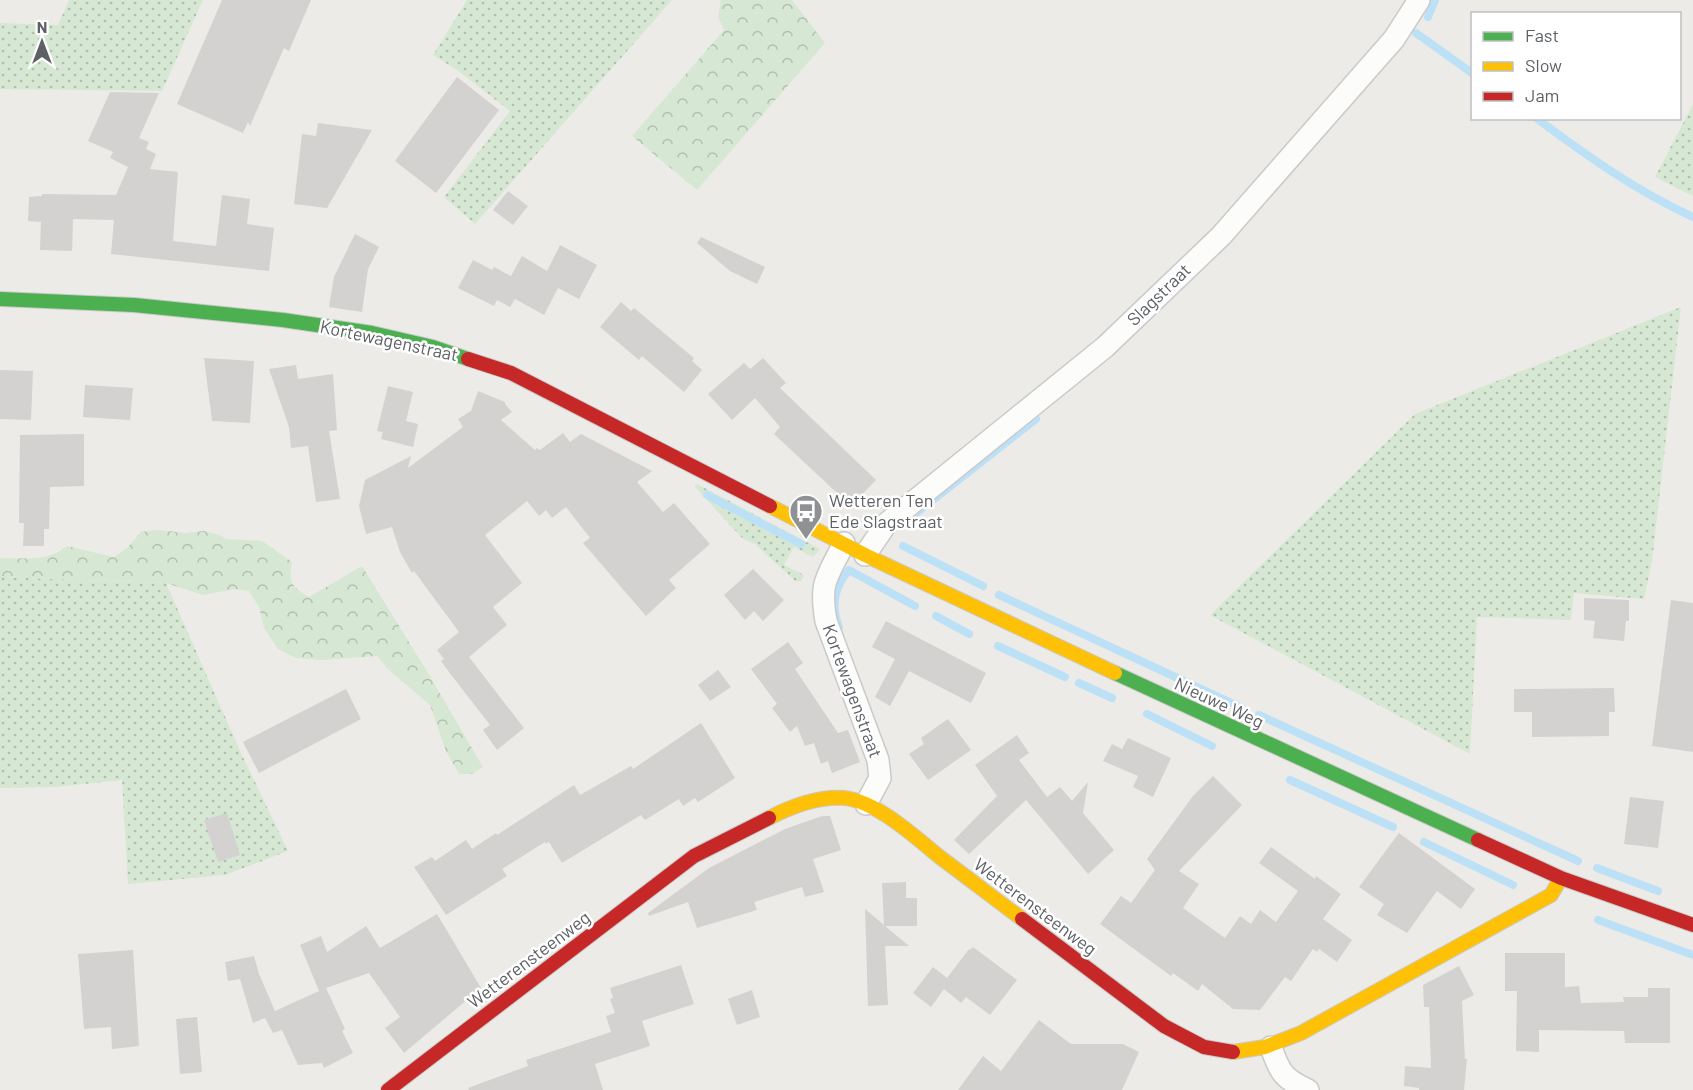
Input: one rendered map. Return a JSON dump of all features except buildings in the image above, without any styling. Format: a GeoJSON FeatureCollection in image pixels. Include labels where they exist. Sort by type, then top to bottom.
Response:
{"type":"FeatureCollection","features":[{"type":"Feature","properties":{"kind":"street","name":"Slagstraat"},"geometry":{"type":"LineString","coordinates":[[865,555],[886,524],[1105,347],[1221,236],[1394,39],[1419,0]]}},
{"type":"Feature","properties":{"kind":"street","name":"Kortewagenstraat"},"geometry":{"type":"LineString","coordinates":[[0,299],[134,305],[283,320],[372,333],[433,347],[511,373],[865,555]]}},
{"type":"Feature","properties":{"kind":"street","name":"Kortewagenstraat"},"geometry":{"type":"LineString","coordinates":[[844,543],[825,580],[822,592],[823,606],[826,621],[878,760],[880,778],[866,804]]}},
{"type":"Feature","properties":{"kind":"street","name":"Nieuwe Weg"},"geometry":{"type":"LineString","coordinates":[[865,555],[1238,731],[1561,878]]}},
{"type":"Feature","properties":{"kind":"street","name":"Wetterensteenweg"},"geometry":{"type":"LineString","coordinates":[[388,1090],[694,856],[733,835],[801,804],[819,799],[845,798],[866,804],[894,822],[1178,1035],[1203,1047],[1225,1052],[1254,1051],[1271,1047],[1311,1027],[1551,895],[1561,878]]}},
{"type":"Feature","properties":{"kind":"street"},"geometry":{"type":"LineString","coordinates":[[1561,878],[1693,925]]}},
{"type":"Feature","properties":{"kind":"street"},"geometry":{"type":"LineString","coordinates":[[1271,1047],[1280,1073],[1296,1085],[1308,1090]]}},
{"type":"Feature","properties":{"kind":"green space"},"geometry":{"type":"Polygon","coordinates":[[[69,0],[203,0],[162,91],[0,89],[0,23],[58,25],[69,0]]]}},
{"type":"Feature","properties":{"kind":"green space"},"geometry":{"type":"Polygon","coordinates":[[[467,0],[672,0],[475,224],[444,197],[510,111],[457,70],[433,55],[467,0]]]}},
{"type":"Feature","properties":{"kind":"green space"},"geometry":{"type":"Polygon","coordinates":[[[721,0],[792,0],[825,43],[697,190],[632,136],[724,30],[718,17],[721,0]]]}},
{"type":"Feature","properties":{"kind":"green space"},"geometry":{"type":"Polygon","coordinates":[[[1693,104],[1693,196],[1655,177],[1693,104]]]}},
{"type":"Feature","properties":{"kind":"green space"},"geometry":{"type":"Polygon","coordinates":[[[1681,307],[1652,561],[1644,599],[1574,593],[1571,620],[1477,617],[1470,754],[1210,615],[1415,414],[1681,307]]]}},
{"type":"Feature","properties":{"kind":"green space"},"geometry":{"type":"Polygon","coordinates":[[[697,484],[820,549],[813,557],[794,547],[784,565],[804,575],[801,581],[795,581],[755,544],[743,539],[694,486],[697,484]]]}},
{"type":"Feature","properties":{"kind":"green space"},"geometry":{"type":"Polygon","coordinates":[[[158,530],[185,533],[204,531],[226,539],[262,541],[292,562],[290,574],[292,583],[309,597],[362,566],[483,767],[472,774],[459,774],[446,751],[430,705],[389,670],[377,656],[321,660],[296,658],[278,649],[264,628],[259,607],[249,591],[235,589],[203,595],[166,583],[0,577],[0,558],[44,557],[67,546],[114,557],[127,548],[141,532],[158,530]]]}},
{"type":"Feature","properties":{"kind":"green space"},"geometry":{"type":"Polygon","coordinates":[[[0,577],[166,583],[241,753],[288,851],[225,875],[128,884],[122,780],[56,787],[0,788],[0,577]]]}},
{"type":"Feature","properties":{"kind":"waterway"},"geometry":{"type":"LineString","coordinates":[[1428,17],[1435,0]]}},
{"type":"Feature","properties":{"kind":"waterway"},"geometry":{"type":"LineString","coordinates":[[1416,33],[1471,72]]}},
{"type":"Feature","properties":{"kind":"waterway"},"geometry":{"type":"LineString","coordinates":[[1539,120],[1631,184],[1693,217]]}},
{"type":"Feature","properties":{"kind":"waterway"},"geometry":{"type":"LineString","coordinates":[[905,522],[1036,419]]}},
{"type":"Feature","properties":{"kind":"waterway"},"geometry":{"type":"LineString","coordinates":[[707,495],[801,544]]}},
{"type":"Feature","properties":{"kind":"waterway"},"geometry":{"type":"LineString","coordinates":[[903,546],[983,586]]}},
{"type":"Feature","properties":{"kind":"waterway"},"geometry":{"type":"LineString","coordinates":[[839,627],[835,612],[835,597],[840,583],[849,570],[915,606]]}},
{"type":"Feature","properties":{"kind":"waterway"},"geometry":{"type":"LineString","coordinates":[[999,595],[1242,708]]}},
{"type":"Feature","properties":{"kind":"waterway"},"geometry":{"type":"LineString","coordinates":[[936,616],[969,634]]}},
{"type":"Feature","properties":{"kind":"waterway"},"geometry":{"type":"LineString","coordinates":[[998,646],[1065,677]]}},
{"type":"Feature","properties":{"kind":"waterway"},"geometry":{"type":"LineString","coordinates":[[1079,683],[1112,698]]}},
{"type":"Feature","properties":{"kind":"waterway"},"geometry":{"type":"LineString","coordinates":[[1147,714],[1212,746]]}},
{"type":"Feature","properties":{"kind":"waterway"},"geometry":{"type":"LineString","coordinates":[[1259,715],[1578,861]]}},
{"type":"Feature","properties":{"kind":"waterway"},"geometry":{"type":"LineString","coordinates":[[1290,780],[1393,827]]}},
{"type":"Feature","properties":{"kind":"waterway"},"geometry":{"type":"LineString","coordinates":[[1424,842],[1513,885]]}},
{"type":"Feature","properties":{"kind":"waterway"},"geometry":{"type":"LineString","coordinates":[[1597,868],[1658,891]]}},
{"type":"Feature","properties":{"kind":"waterway"},"geometry":{"type":"LineString","coordinates":[[1598,920],[1693,955]]}},
{"type":"Feature","properties":{"kind":"traffic: fast"},"geometry":{"type":"LineString","coordinates":[[0,299],[134,305],[283,320],[372,333],[433,347],[468,359]]}},
{"type":"Feature","properties":{"kind":"traffic: fast"},"geometry":{"type":"LineString","coordinates":[[1115,673],[1478,840]]}},
{"type":"Feature","properties":{"kind":"traffic: slow"},"geometry":{"type":"LineString","coordinates":[[770,506],[865,555],[1115,673]]}},
{"type":"Feature","properties":{"kind":"traffic: slow"},"geometry":{"type":"LineString","coordinates":[[769,818],[815,800],[844,798],[870,806],[908,831],[1022,919]]}},
{"type":"Feature","properties":{"kind":"traffic: slow"},"geometry":{"type":"LineString","coordinates":[[1233,1052],[1265,1047],[1301,1033],[1551,895],[1561,878]]}},
{"type":"Feature","properties":{"kind":"traffic: jam"},"geometry":{"type":"LineString","coordinates":[[468,359],[511,373],[770,506]]}},
{"type":"Feature","properties":{"kind":"traffic: jam"},"geometry":{"type":"LineString","coordinates":[[388,1090],[694,856],[769,818]]}},
{"type":"Feature","properties":{"kind":"traffic: jam"},"geometry":{"type":"LineString","coordinates":[[1478,840],[1561,878],[1693,925]]}},
{"type":"Feature","properties":{"kind":"traffic: jam"},"geometry":{"type":"LineString","coordinates":[[1022,919],[1164,1026],[1204,1047],[1233,1052]]}},
{"type":"Feature","properties":{"kind":"place","name":"Wetteren Ten Ede Slagstraat"},"geometry":{"type":"Point","coordinates":[806,540]}}]}
